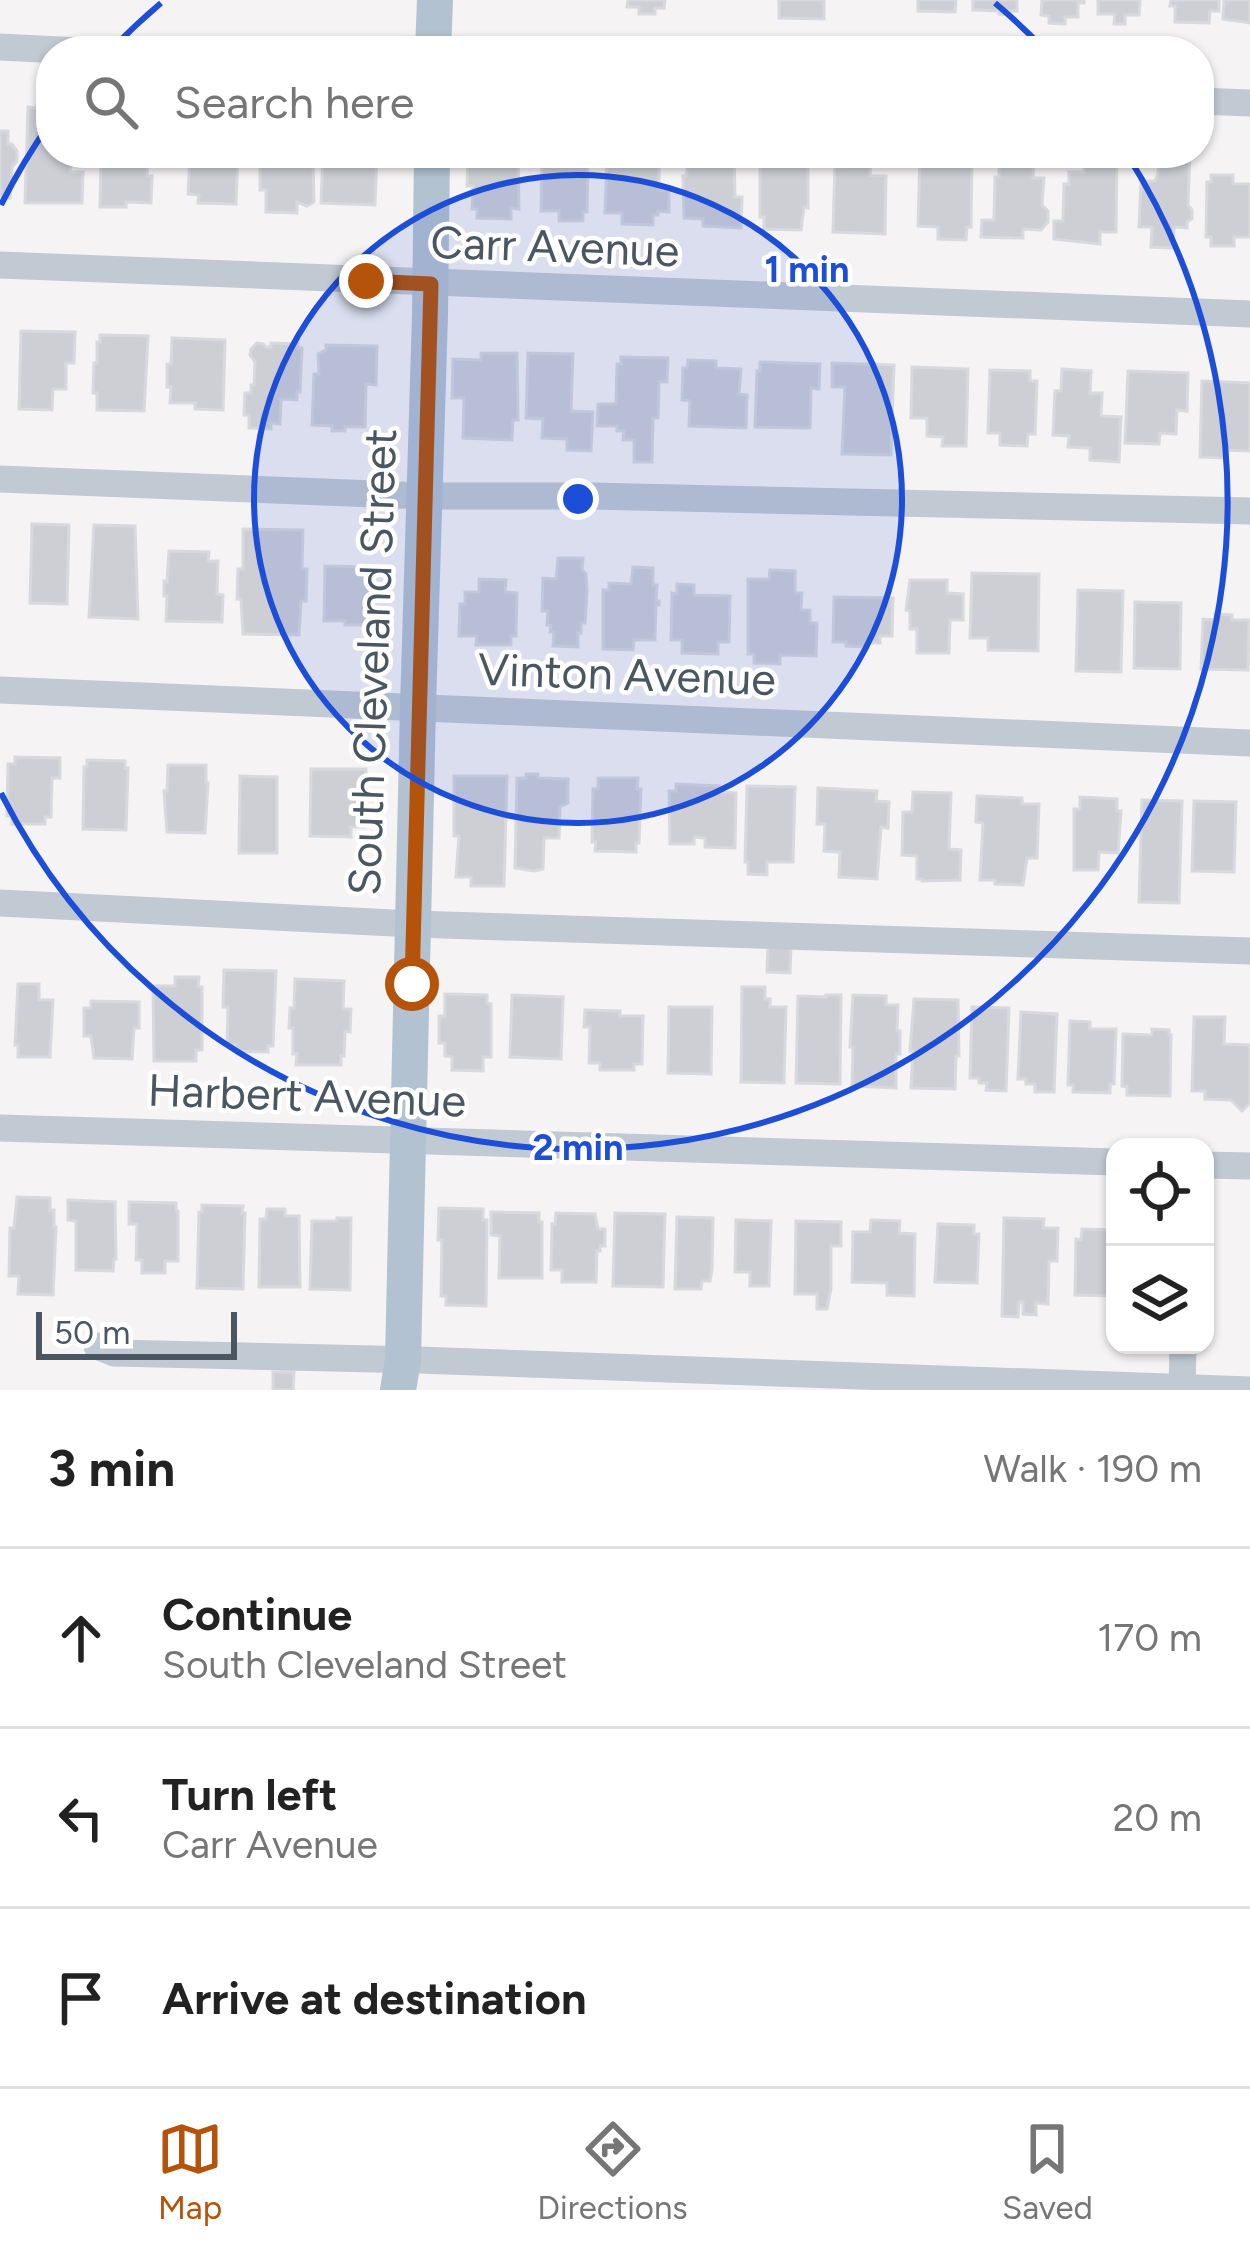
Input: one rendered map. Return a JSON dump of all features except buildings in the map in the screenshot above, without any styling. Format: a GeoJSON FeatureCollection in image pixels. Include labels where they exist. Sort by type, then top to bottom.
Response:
{"type":"FeatureCollection","features":[{"type":"Feature","properties":{"kind":"main road"},"geometry":{"type":"LineString","coordinates":[[434,36],[435,0]]}},
{"type":"Feature","properties":{"kind":"main road","name":"South Cleveland Street"},"geometry":{"type":"LineString","coordinates":[[400,1375],[432,168]]}},
{"type":"Feature","properties":{"kind":"street"},"geometry":{"type":"LineString","coordinates":[[0,46],[36,48]]}},
{"type":"Feature","properties":{"kind":"street"},"geometry":{"type":"LineString","coordinates":[[1214,102],[1250,103]]}},
{"type":"Feature","properties":{"kind":"street","name":"Carr Avenue"},"geometry":{"type":"LineString","coordinates":[[0,265],[1250,314]]}},
{"type":"Feature","properties":{"kind":"street"},"geometry":{"type":"LineString","coordinates":[[0,479],[424,496],[1250,511]]}},
{"type":"Feature","properties":{"kind":"street","name":"Vinton Avenue"},"geometry":{"type":"LineString","coordinates":[[0,690],[1250,743]]}},
{"type":"Feature","properties":{"kind":"street"},"geometry":{"type":"LineString","coordinates":[[0,903],[413,923],[1250,951]]}},
{"type":"Feature","properties":{"kind":"street","name":"Harbert Avenue"},"geometry":{"type":"LineString","coordinates":[[0,1127],[1106,1162]]}},
{"type":"Feature","properties":{"kind":"street"},"geometry":{"type":"LineString","coordinates":[[1214,1165],[1250,1166]]}},
{"type":"Feature","properties":{"kind":"street"},"geometry":{"type":"LineString","coordinates":[[97,1346],[114,1353],[400,1375],[1250,1390]]}},
{"type":"Feature","properties":{"kind":"street"},"geometry":{"type":"LineString","coordinates":[[1182,1389],[1184,1354]]}},
{"type":"Feature","properties":{"kind":"route"},"geometry":{"type":"LineString","coordinates":[[366,281],[431,284],[412,984]]}}]}
